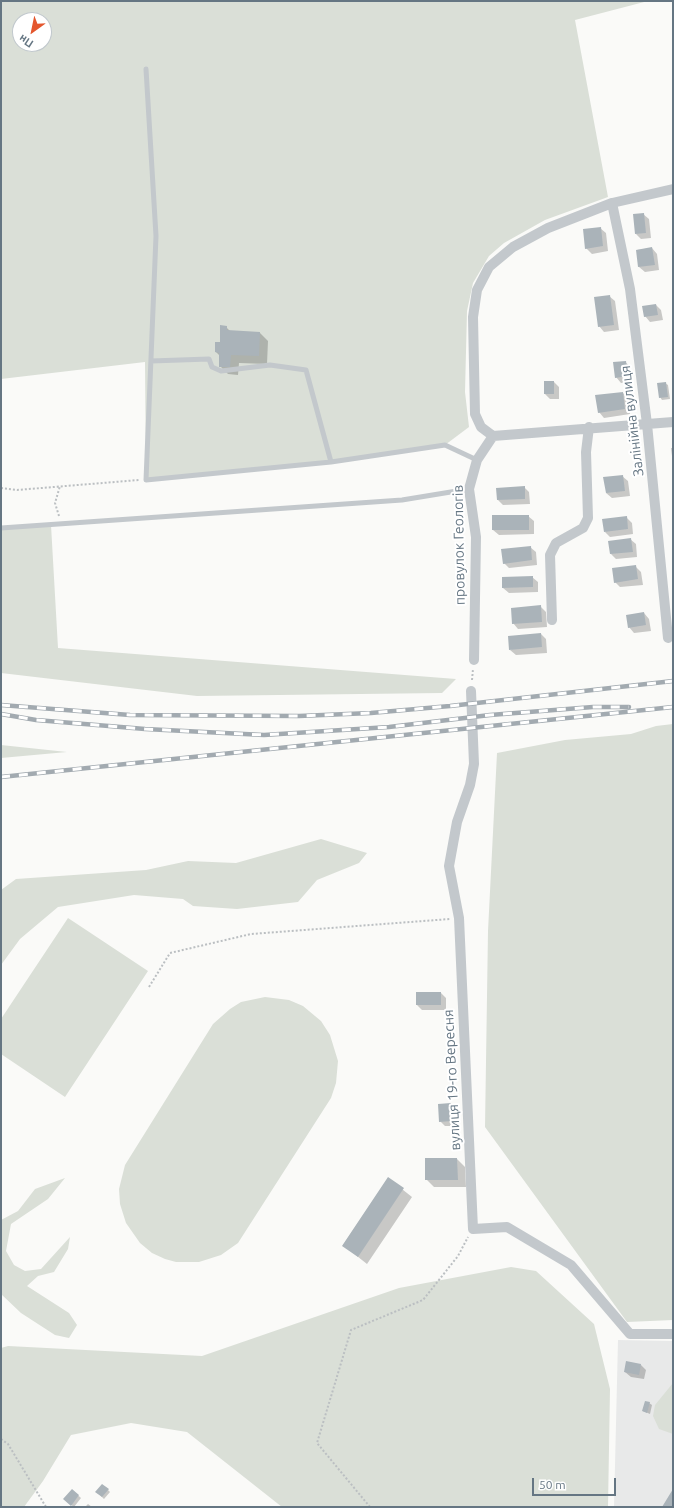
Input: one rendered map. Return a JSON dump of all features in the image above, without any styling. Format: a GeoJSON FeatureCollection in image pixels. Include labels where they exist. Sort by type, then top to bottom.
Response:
{"type":"FeatureCollection","features":[{"type":"Feature","properties":{"kind":"street"},"geometry":{"type":"LineString","coordinates":[[673,189],[612,203],[548,228],[513,246],[489,267],[477,290],[473,317],[475,414],[481,427],[493,436],[589,427],[673,422]]}},
{"type":"Feature","properties":{"kind":"street","name":"Залінійна вулиця"},"geometry":{"type":"LineString","coordinates":[[612,203],[630,289],[648,424],[668,638]]}},
{"type":"Feature","properties":{"kind":"street"},"geometry":{"type":"LineString","coordinates":[[552,620],[550,555],[556,544],[583,528],[588,518],[586,452],[589,427]]}},
{"type":"Feature","properties":{"kind":"street","name":"провулок Геологів"},"geometry":{"type":"LineString","coordinates":[[474,660],[476,537],[470,489],[477,460],[493,436]]}},
{"type":"Feature","properties":{"kind":"street","name":"вулиця 19-го Вересня"},"geometry":{"type":"LineString","coordinates":[[470,692],[474,764],[470,785],[457,822],[449,866],[459,918],[472,1229]]}},
{"type":"Feature","properties":{"kind":"street"},"geometry":{"type":"LineString","coordinates":[[472,1229],[508,1227],[571,1265],[630,1334],[673,1334]]}},
{"type":"Feature","properties":{"kind":"lane"},"geometry":{"type":"LineString","coordinates":[[146,69],[156,236],[146,480],[331,462],[445,445],[477,460]]}},
{"type":"Feature","properties":{"kind":"lane"},"geometry":{"type":"LineString","coordinates":[[151,361],[209,359],[212,367],[221,370],[270,365],[306,370],[331,462]]}},
{"type":"Feature","properties":{"kind":"lane"},"geometry":{"type":"LineString","coordinates":[[1,528],[402,500],[470,489]]}},
{"type":"Feature","properties":{"kind":"path"},"geometry":{"type":"LineString","coordinates":[[1,488],[17,490],[146,480]]}},
{"type":"Feature","properties":{"kind":"path"},"geometry":{"type":"LineString","coordinates":[[60,486],[55,503],[62,524]]}},
{"type":"Feature","properties":{"kind":"path"},"geometry":{"type":"LineString","coordinates":[[470,692],[474,660]]}},
{"type":"Feature","properties":{"kind":"path"},"geometry":{"type":"LineString","coordinates":[[149,987],[170,953],[251,934],[459,918]]}},
{"type":"Feature","properties":{"kind":"path"},"geometry":{"type":"LineString","coordinates":[[370,1507],[318,1443],[351,1330],[423,1300],[458,1256],[472,1229]]}},
{"type":"Feature","properties":{"kind":"path"},"geometry":{"type":"LineString","coordinates":[[1,1439],[8,1444],[46,1507]]}},
{"type":"Feature","properties":{"kind":"shaded area"},"geometry":{"type":"Polygon","coordinates":[[[1,1],[648,1],[575,20],[608,197],[545,220],[504,243],[489,256],[473,283],[467,311],[465,392],[469,427],[445,445],[331,462],[146,480],[145,362],[1,379],[1,1]]]}},
{"type":"Feature","properties":{"kind":"shaded area"},"geometry":{"type":"Polygon","coordinates":[[[51,525],[58,648],[456,679],[442,693],[197,696],[1,673],[1,528],[51,525]]]}},
{"type":"Feature","properties":{"kind":"shaded area"},"geometry":{"type":"Polygon","coordinates":[[[673,724],[673,1320],[627,1322],[485,1127],[488,931],[497,753],[565,740],[631,734],[656,726],[673,724]]]}},
{"type":"Feature","properties":{"kind":"shaded area"},"geometry":{"type":"Polygon","coordinates":[[[1,745],[67,752],[1,758],[1,745]]]}},
{"type":"Feature","properties":{"kind":"shaded area"},"geometry":{"type":"Polygon","coordinates":[[[321,839],[367,853],[359,863],[317,880],[298,902],[237,909],[193,906],[183,899],[134,895],[58,907],[20,939],[1,965],[1,890],[16,879],[146,870],[188,861],[236,863],[321,839]]]}},
{"type":"Feature","properties":{"kind":"shaded area"},"geometry":{"type":"Polygon","coordinates":[[[68,918],[148,971],[65,1097],[1,1054],[1,1019],[68,918]]]}},
{"type":"Feature","properties":{"kind":"shaded area"},"geometry":{"type":"Polygon","coordinates":[[[265,997],[289,1000],[303,1006],[321,1021],[330,1035],[338,1061],[336,1083],[331,1098],[238,1243],[221,1255],[199,1262],[176,1262],[165,1259],[152,1253],[140,1243],[126,1223],[120,1204],[119,1189],[125,1165],[213,1024],[230,1009],[241,1002],[265,997]]]}},
{"type":"Feature","properties":{"kind":"shaded area"},"geometry":{"type":"Polygon","coordinates":[[[65,1178],[48,1199],[11,1224],[6,1251],[14,1265],[25,1271],[41,1269],[70,1237],[68,1249],[54,1272],[38,1276],[27,1286],[69,1313],[77,1325],[69,1338],[55,1335],[21,1313],[1,1294],[1,1220],[18,1211],[35,1189],[65,1178]]]}},
{"type":"Feature","properties":{"kind":"shaded area"},"geometry":{"type":"Polygon","coordinates":[[[511,1267],[536,1271],[594,1324],[610,1389],[608,1507],[282,1507],[187,1432],[131,1423],[71,1435],[43,1481],[24,1507],[1,1507],[1,1348],[8,1346],[202,1356],[399,1288],[511,1267]]]}},
{"type":"Feature","properties":{"kind":"shaded area"},"geometry":{"type":"Polygon","coordinates":[[[618,1340],[673,1341],[673,1507],[614,1507],[618,1340]]]}},
{"type":"Feature","properties":{"kind":"shaded area"},"geometry":{"type":"Polygon","coordinates":[[[673,1383],[673,1434],[659,1429],[653,1416],[655,1405],[673,1383]]]}},
{"type":"Feature","properties":{"kind":"building"},"geometry":{"type":"Polygon","coordinates":[[[644,213],[646,233],[635,234],[633,214],[644,213]]]}},
{"type":"Feature","properties":{"kind":"building"},"geometry":{"type":"Polygon","coordinates":[[[601,227],[603,246],[585,249],[583,229],[601,227]]]}},
{"type":"Feature","properties":{"kind":"building"},"geometry":{"type":"Polygon","coordinates":[[[652,247],[655,265],[638,267],[636,250],[652,247]]]}},
{"type":"Feature","properties":{"kind":"building"},"geometry":{"type":"Polygon","coordinates":[[[610,295],[614,325],[598,327],[594,297],[610,295]]]}},
{"type":"Feature","properties":{"kind":"building"},"geometry":{"type":"Polygon","coordinates":[[[656,304],[658,315],[644,317],[642,306],[656,304]]]}},
{"type":"Feature","properties":{"kind":"building"},"geometry":{"type":"Polygon","coordinates":[[[220,325],[227,326],[227,330],[260,332],[259,356],[231,355],[230,367],[219,367],[219,353],[215,352],[215,342],[220,342],[220,325]]]}},
{"type":"Feature","properties":{"kind":"building"},"geometry":{"type":"Polygon","coordinates":[[[626,361],[628,376],[615,378],[613,362],[626,361]]]}},
{"type":"Feature","properties":{"kind":"building"},"geometry":{"type":"Polygon","coordinates":[[[544,381],[554,381],[554,394],[544,394],[544,381]]]}},
{"type":"Feature","properties":{"kind":"building"},"geometry":{"type":"Polygon","coordinates":[[[666,382],[668,397],[659,398],[657,383],[666,382]]]}},
{"type":"Feature","properties":{"kind":"building"},"geometry":{"type":"Polygon","coordinates":[[[623,392],[625,409],[598,413],[595,395],[623,392]]]}},
{"type":"Feature","properties":{"kind":"building"},"geometry":{"type":"Polygon","coordinates":[[[623,475],[625,491],[606,493],[603,477],[623,475]]]}},
{"type":"Feature","properties":{"kind":"building"},"geometry":{"type":"Polygon","coordinates":[[[525,486],[525,499],[497,500],[496,488],[525,486]]]}},
{"type":"Feature","properties":{"kind":"building"},"geometry":{"type":"Polygon","coordinates":[[[492,515],[529,515],[529,530],[492,530],[492,515]]]}},
{"type":"Feature","properties":{"kind":"building"},"geometry":{"type":"Polygon","coordinates":[[[627,516],[628,529],[604,532],[602,519],[627,516]]]}},
{"type":"Feature","properties":{"kind":"building"},"geometry":{"type":"Polygon","coordinates":[[[631,538],[633,552],[610,554],[608,541],[631,538]]]}},
{"type":"Feature","properties":{"kind":"building"},"geometry":{"type":"Polygon","coordinates":[[[531,546],[532,560],[503,564],[501,549],[531,546]]]}},
{"type":"Feature","properties":{"kind":"building"},"geometry":{"type":"Polygon","coordinates":[[[636,565],[638,579],[614,583],[612,568],[636,565]]]}},
{"type":"Feature","properties":{"kind":"building"},"geometry":{"type":"Polygon","coordinates":[[[533,576],[533,587],[502,588],[502,577],[533,576]]]}},
{"type":"Feature","properties":{"kind":"building"},"geometry":{"type":"Polygon","coordinates":[[[541,605],[542,622],[512,624],[511,608],[541,605]]]}},
{"type":"Feature","properties":{"kind":"building"},"geometry":{"type":"Polygon","coordinates":[[[644,612],[646,625],[628,628],[626,615],[644,612]]]}},
{"type":"Feature","properties":{"kind":"building"},"geometry":{"type":"Polygon","coordinates":[[[541,633],[542,647],[509,650],[508,636],[541,633]]]}},
{"type":"Feature","properties":{"kind":"building"},"geometry":{"type":"Polygon","coordinates":[[[416,992],[441,992],[441,1005],[416,1005],[416,992]]]}},
{"type":"Feature","properties":{"kind":"building"},"geometry":{"type":"Polygon","coordinates":[[[451,1103],[452,1121],[439,1122],[438,1104],[451,1103]]]}},
{"type":"Feature","properties":{"kind":"building"},"geometry":{"type":"Polygon","coordinates":[[[425,1158],[457,1158],[458,1180],[425,1180],[425,1158]]]}},
{"type":"Feature","properties":{"kind":"building"},"geometry":{"type":"Polygon","coordinates":[[[388,1177],[404,1188],[358,1257],[342,1246],[388,1177]]]}},
{"type":"Feature","properties":{"kind":"building"},"geometry":{"type":"Polygon","coordinates":[[[626,1361],[641,1364],[639,1375],[624,1372],[626,1361]]]}},
{"type":"Feature","properties":{"kind":"building"},"geometry":{"type":"Polygon","coordinates":[[[645,1401],[650,1402],[647,1413],[642,1411],[645,1401]]]}},
{"type":"Feature","properties":{"kind":"building"},"geometry":{"type":"Polygon","coordinates":[[[102,1484],[109,1489],[102,1497],[95,1492],[102,1484]]]}},
{"type":"Feature","properties":{"kind":"building"},"geometry":{"type":"Polygon","coordinates":[[[72,1489],[79,1495],[71,1506],[63,1499],[72,1489]]]}},
{"type":"Feature","properties":{"kind":"building"},"geometry":{"type":"Polygon","coordinates":[[[673,1489],[673,1507],[662,1507],[673,1489]]]}},
{"type":"Feature","properties":{"kind":"railway"},"geometry":{"type":"LineString","coordinates":[[1,705],[130,715],[299,716],[371,713],[450,706],[673,681]]}},
{"type":"Feature","properties":{"kind":"railway"},"geometry":{"type":"LineString","coordinates":[[1,714],[36,720],[145,729],[264,735],[389,727],[490,715],[593,707],[629,707]]}},
{"type":"Feature","properties":{"kind":"railway"},"geometry":{"type":"LineString","coordinates":[[1,777],[673,707]]}}]}
